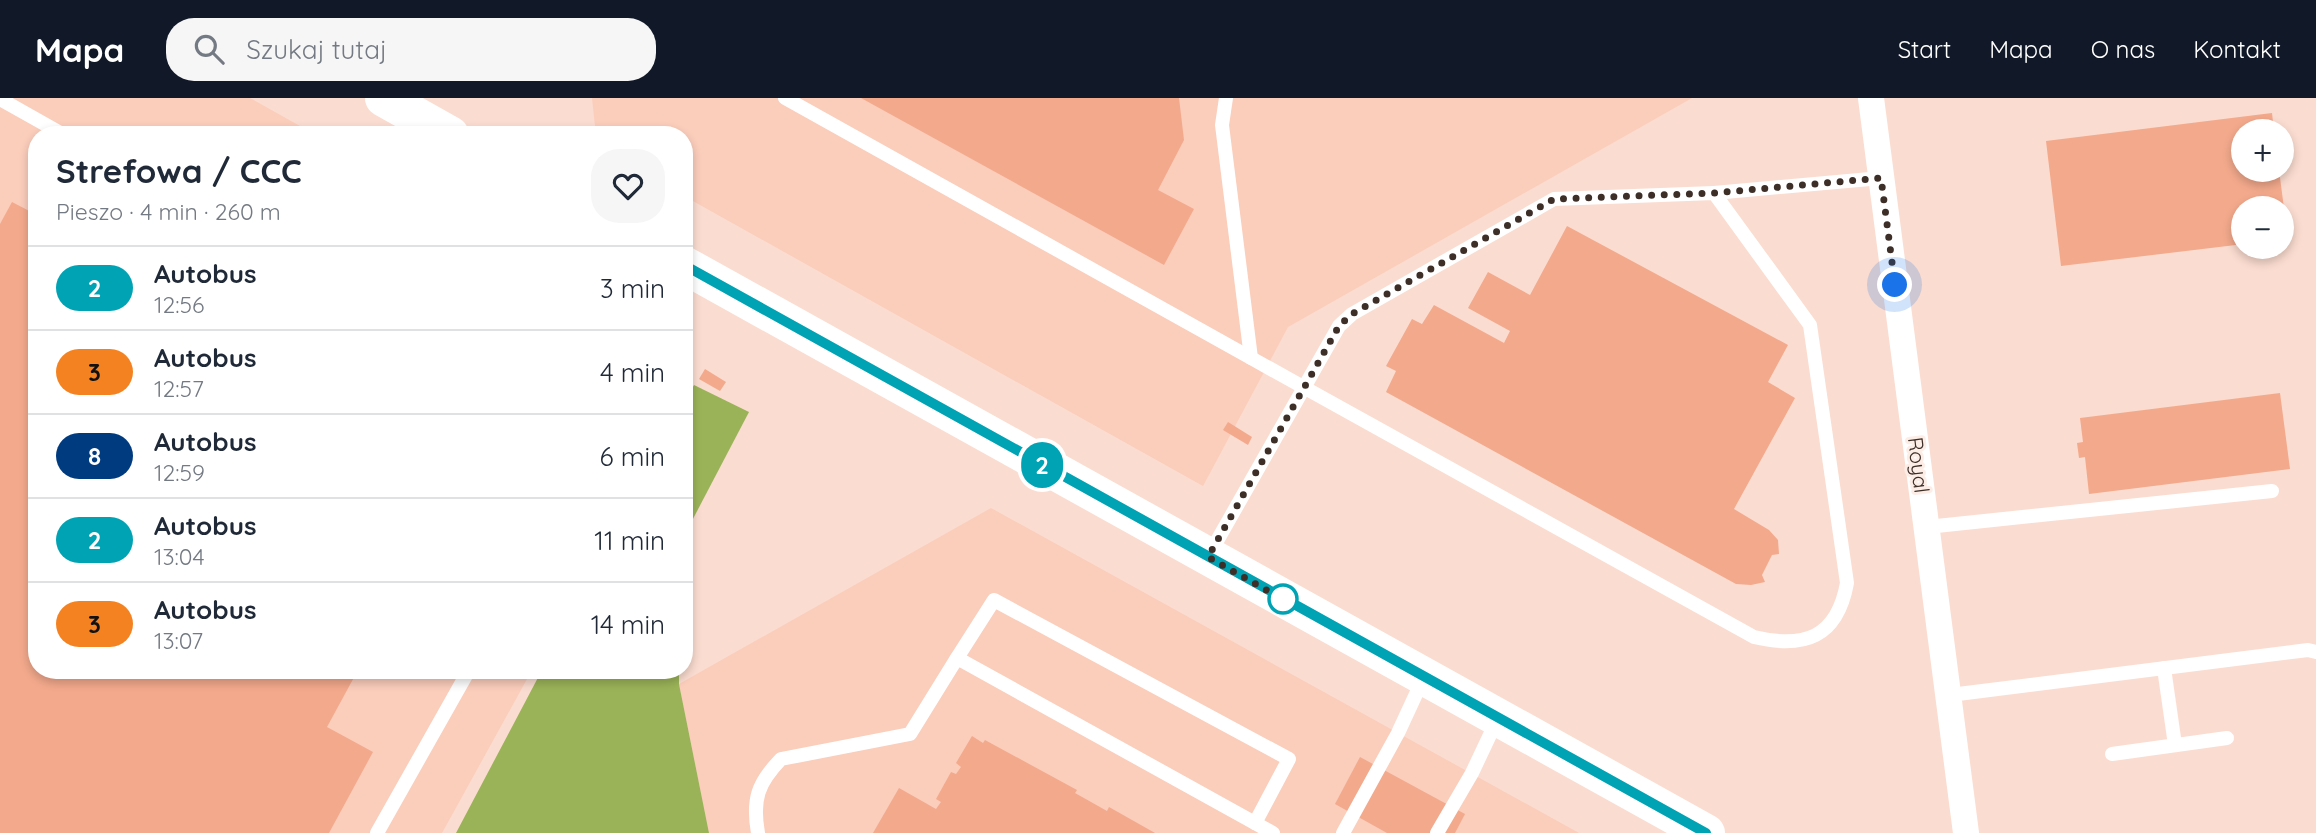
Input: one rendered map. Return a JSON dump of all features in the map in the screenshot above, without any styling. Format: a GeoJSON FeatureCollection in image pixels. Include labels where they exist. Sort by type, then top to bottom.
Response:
{"type":"FeatureCollection","features":[{"type":"Feature","properties":{"kind":"street"},"geometry":{"type":"LineString","coordinates":[[384,98],[434,126]]}},
{"type":"Feature","properties":{"kind":"street","name":"Royal"},"geometry":{"type":"LineString","coordinates":[[1871,98],[1966,833]]}},
{"type":"Feature","properties":{"kind":"street"},"geometry":{"type":"LineString","coordinates":[[693,270],[1706,833]]}},
{"type":"Feature","properties":{"kind":"lane"},"geometry":{"type":"LineString","coordinates":[[785,98],[1754,637],[1779,643],[1812,637],[1832,623],[1843,602],[1847,583],[1810,325],[1714,193]]}},
{"type":"Feature","properties":{"kind":"lane"},"geometry":{"type":"LineString","coordinates":[[1226,98],[1222,125],[1251,358]]}},
{"type":"Feature","properties":{"kind":"lane"},"geometry":{"type":"LineString","coordinates":[[10,101],[50,126]]}},
{"type":"Feature","properties":{"kind":"lane"},"geometry":{"type":"LineString","coordinates":[[1208,557],[1339,326],[1352,314],[1554,199],[1714,193],[1881,178]]}},
{"type":"Feature","properties":{"kind":"lane"},"geometry":{"type":"LineString","coordinates":[[1927,527],[2272,491]]}},
{"type":"Feature","properties":{"kind":"lane"},"geometry":{"type":"LineString","coordinates":[[758,833],[754,813],[758,791],[766,774],[781,759],[910,734],[994,600],[1289,759],[1255,823]]}},
{"type":"Feature","properties":{"kind":"lane"},"geometry":{"type":"LineString","coordinates":[[1950,695],[2308,650],[2316,652]]}},
{"type":"Feature","properties":{"kind":"lane"},"geometry":{"type":"LineString","coordinates":[[957,658],[1273,833]]}},
{"type":"Feature","properties":{"kind":"lane"},"geometry":{"type":"LineString","coordinates":[[2164,668],[2175,746]]}},
{"type":"Feature","properties":{"kind":"lane"},"geometry":{"type":"LineString","coordinates":[[1343,833],[1398,733],[1423,677]]}},
{"type":"Feature","properties":{"kind":"lane"},"geometry":{"type":"LineString","coordinates":[[377,833],[463,679]]}},
{"type":"Feature","properties":{"kind":"lane"},"geometry":{"type":"LineString","coordinates":[[1437,833],[1472,774],[1498,718]]}},
{"type":"Feature","properties":{"kind":"lane"},"geometry":{"type":"LineString","coordinates":[[2112,754],[2227,738]]}},
{"type":"Feature","properties":{"kind":"shaded area"},"geometry":{"type":"Polygon","coordinates":[[[0,98],[250,98],[300,126],[28,126],[28,679],[527,679],[442,833],[0,833],[0,98]]]}},
{"type":"Feature","properties":{"kind":"shaded area"},"geometry":{"type":"Polygon","coordinates":[[[592,98],[1692,98],[1288,327],[1203,486],[693,201],[693,126],[595,126],[592,98]]]}},
{"type":"Feature","properties":{"kind":"shaded area"},"geometry":{"type":"Polygon","coordinates":[[[991,508],[1579,833],[709,833],[679,684],[693,679],[693,676],[991,508]]]}},
{"type":"Feature","properties":{"kind":"green space"},"geometry":{"type":"Polygon","coordinates":[[[693,387],[749,412],[693,519],[693,387]]]}},
{"type":"Feature","properties":{"kind":"green space"},"geometry":{"type":"Polygon","coordinates":[[[537,679],[679,679],[709,833],[456,833],[537,679]]]}},
{"type":"Feature","properties":{"kind":"building"},"geometry":{"type":"Polygon","coordinates":[[[861,98],[1179,98],[1184,140],[1158,190],[1194,209],[1164,265],[861,98]]]}},
{"type":"Feature","properties":{"kind":"building"},"geometry":{"type":"Polygon","coordinates":[[[2272,113],[2273,119],[2231,119],[2231,182],[2281,182],[2282,196],[2231,196],[2231,246],[2061,266],[2046,141],[2272,113]]]}},
{"type":"Feature","properties":{"kind":"building"},"geometry":{"type":"Polygon","coordinates":[[[12,202],[28,210],[28,679],[353,679],[327,727],[373,752],[329,833],[0,833],[0,224],[12,202]]]}},
{"type":"Feature","properties":{"kind":"building"},"geometry":{"type":"Polygon","coordinates":[[[1567,226],[1788,345],[1768,382],[1795,398],[1734,509],[1769,530],[1778,540],[1779,554],[1772,555],[1762,575],[1765,582],[1736,584],[1386,392],[1396,371],[1386,366],[1412,319],[1422,324],[1434,305],[1504,343],[1510,331],[1468,308],[1488,272],[1530,295],[1567,226]]]}},
{"type":"Feature","properties":{"kind":"building"},"geometry":{"type":"Polygon","coordinates":[[[705,369],[726,382],[720,391],[699,379],[705,369]]]}},
{"type":"Feature","properties":{"kind":"building"},"geometry":{"type":"Polygon","coordinates":[[[2280,393],[2290,469],[2089,494],[2085,457],[2079,458],[2077,443],[2083,442],[2080,418],[2280,393]]]}},
{"type":"Feature","properties":{"kind":"building"},"geometry":{"type":"Polygon","coordinates":[[[1228,422],[1252,437],[1248,445],[1223,430],[1228,422]]]}},
{"type":"Feature","properties":{"kind":"building"},"geometry":{"type":"Polygon","coordinates":[[[972,736],[983,743],[985,740],[1077,790],[1075,793],[1107,811],[1109,807],[1155,833],[873,833],[899,788],[936,809],[941,802],[936,799],[951,772],[956,774],[961,767],[956,763],[972,736]]]}},
{"type":"Feature","properties":{"kind":"building"},"geometry":{"type":"Polygon","coordinates":[[[1360,757],[1465,814],[1455,833],[1387,833],[1335,804],[1360,757]]]}},
{"type":"Feature","properties":{"kind":"bus line","name":"2"},"geometry":{"type":"LineString","coordinates":[[693,270],[1706,833]]}},
{"type":"Feature","properties":{"kind":"route"},"geometry":{"type":"LineString","coordinates":[[1283,599],[1291,604],[1208,557],[1339,326],[1352,314],[1554,199],[1714,193],[1881,178],[1895,285]]}}]}
